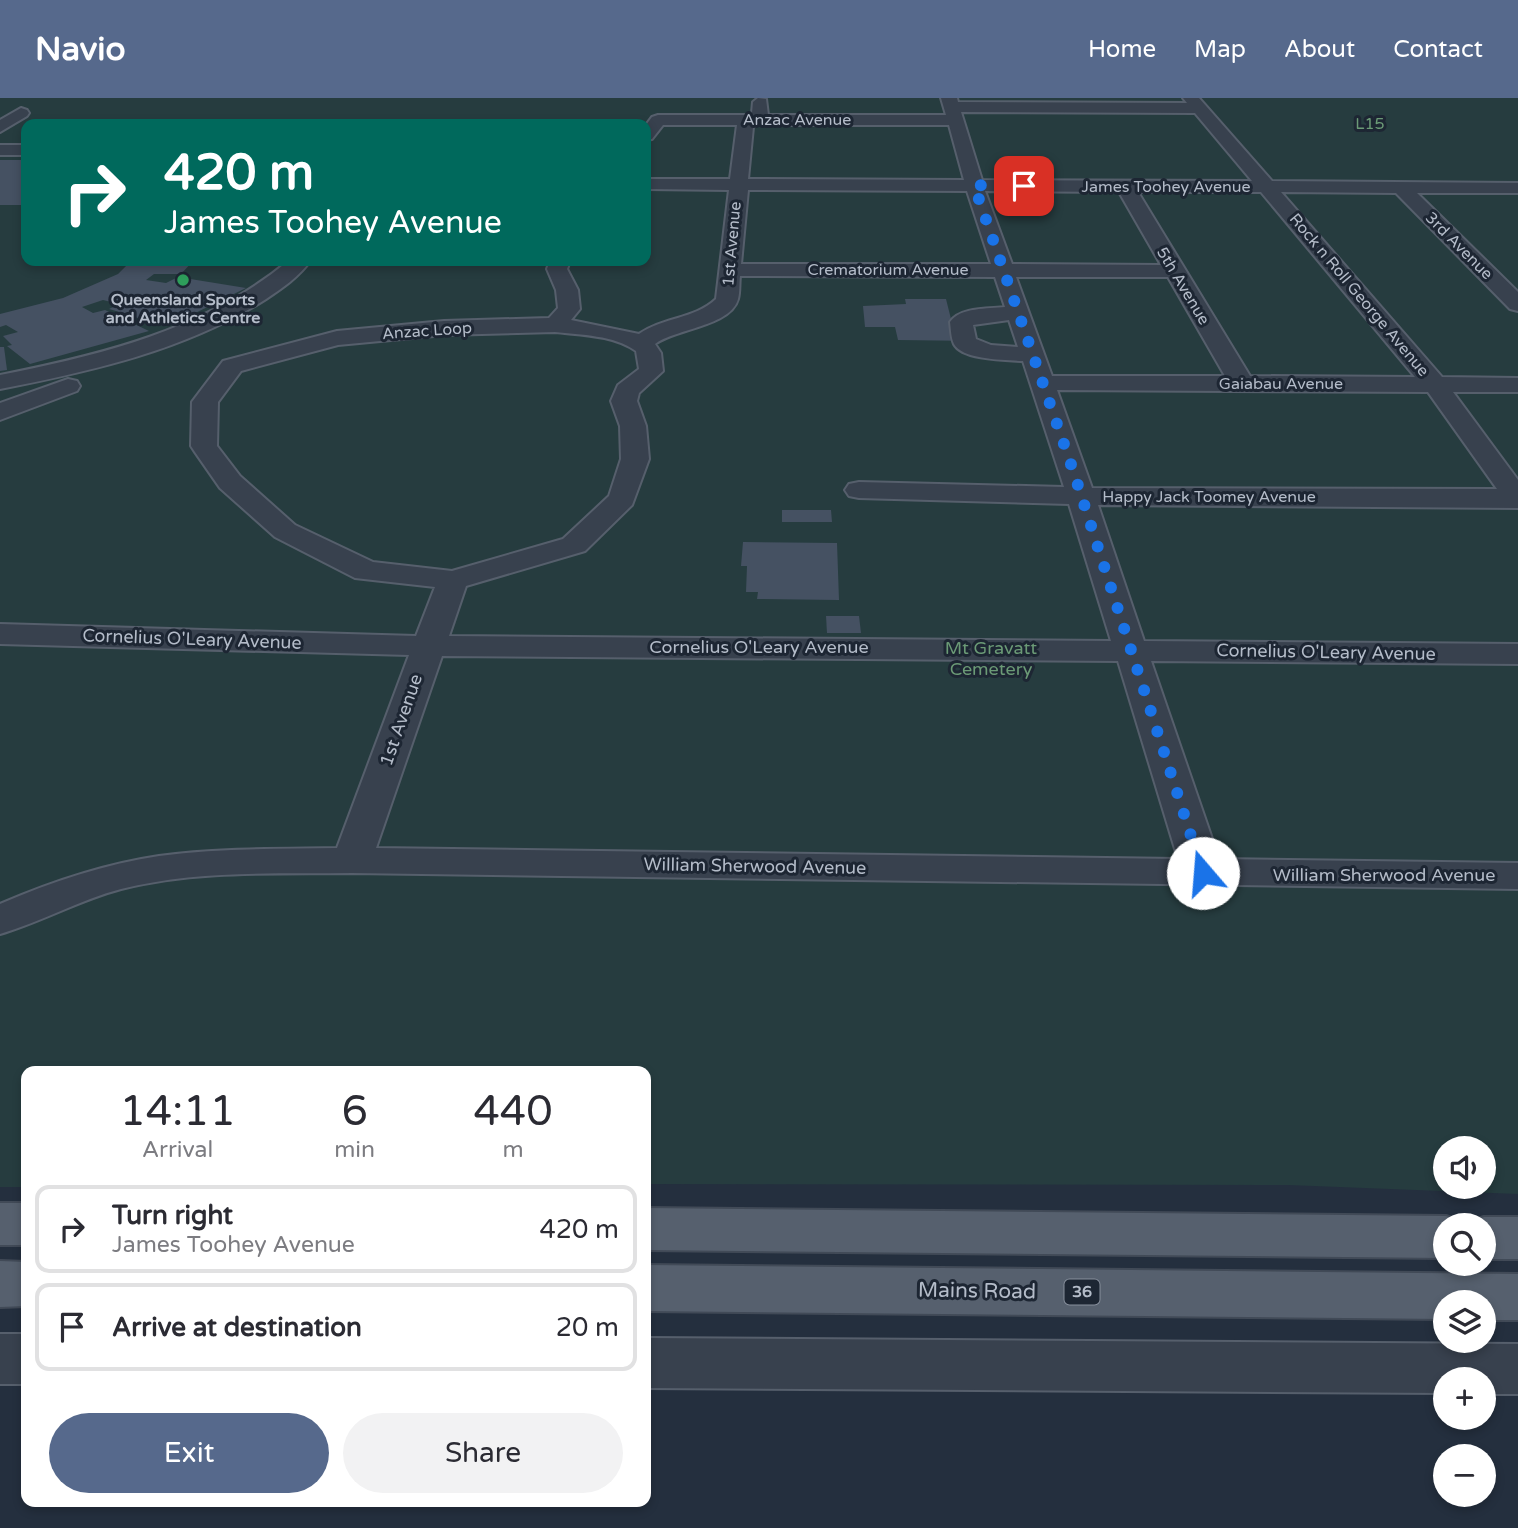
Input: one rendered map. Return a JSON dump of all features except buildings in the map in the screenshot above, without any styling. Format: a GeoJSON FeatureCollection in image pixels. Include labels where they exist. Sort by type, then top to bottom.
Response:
{"type":"FeatureCollection","features":[{"type":"Feature","properties":{"kind":"main road"},"geometry":{"type":"LineString","coordinates":[[0,1224],[21,1224]]}},
{"type":"Feature","properties":{"kind":"main road"},"geometry":{"type":"LineString","coordinates":[[651,1229],[1433,1237]]}},
{"type":"Feature","properties":{"kind":"main road"},"geometry":{"type":"LineString","coordinates":[[1496,1238],[1518,1238]]}},
{"type":"Feature","properties":{"kind":"main road"},"geometry":{"type":"LineString","coordinates":[[0,1284],[21,1284]]}},
{"type":"Feature","properties":{"kind":"main road","name":"Mains Road"},"geometry":{"type":"LineString","coordinates":[[651,1288],[1518,1297]]}},
{"type":"Feature","properties":{"kind":"street","name":"1st Avenue"},"geometry":{"type":"LineString","coordinates":[[642,343],[653,333],[719,311],[727,301],[745,125],[760,115],[761,98]]}},
{"type":"Feature","properties":{"kind":"street","name":"Anzac Avenue"},"geometry":{"type":"LineString","coordinates":[[651,129],[658,120],[754,120],[1070,103],[1195,103]]}},
{"type":"Feature","properties":{"kind":"street","name":"Rock n Roll George Avenue"},"geometry":{"type":"LineString","coordinates":[[1195,103],[1435,385],[1518,499]]}},
{"type":"Feature","properties":{"kind":"street"},"geometry":{"type":"LineString","coordinates":[[952,108],[1002,271],[1081,496],[1203,873]]}},
{"type":"Feature","properties":{"kind":"street"},"geometry":{"type":"LineString","coordinates":[[0,150],[21,150]]}},
{"type":"Feature","properties":{"kind":"street"},"geometry":{"type":"LineString","coordinates":[[0,162],[21,162]]}},
{"type":"Feature","properties":{"kind":"street","name":"James Toohey Avenue"},"geometry":{"type":"LineString","coordinates":[[651,184],[1518,188]]}},
{"type":"Feature","properties":{"kind":"street","name":"5th Avenue"},"geometry":{"type":"LineString","coordinates":[[1125,186],[1242,384]]}},
{"type":"Feature","properties":{"kind":"street","name":"3rd Avenue"},"geometry":{"type":"LineString","coordinates":[[1401,188],[1516,300]]}},
{"type":"Feature","properties":{"kind":"street"},"geometry":{"type":"LineString","coordinates":[[0,412],[46,396],[224,314],[255,296],[294,266]]}},
{"type":"Feature","properties":{"kind":"street"},"geometry":{"type":"LineString","coordinates":[[555,326],[569,309],[567,290],[558,266]]}},
{"type":"Feature","properties":{"kind":"street","name":"Crematorium Avenue"},"geometry":{"type":"LineString","coordinates":[[729,270],[1173,271]]}},
{"type":"Feature","properties":{"kind":"street"},"geometry":{"type":"LineString","coordinates":[[1018,313],[968,318],[961,322],[965,343],[988,352],[1033,355]]}},
{"type":"Feature","properties":{"kind":"street","name":"Anzac Loop"},"geometry":{"type":"LineString","coordinates":[[555,326],[600,331],[642,343],[649,352],[651,371],[626,390],[624,401],[633,426],[635,459],[622,499],[573,545],[453,580],[366,571],[285,531],[230,482],[204,446],[205,402],[232,366],[337,338],[444,328],[555,326]]}},
{"type":"Feature","properties":{"kind":"street"},"geometry":{"type":"LineString","coordinates":[[0,382],[113,356],[177,334]]}},
{"type":"Feature","properties":{"kind":"street","name":"Gaiabau Avenue"},"geometry":{"type":"LineString","coordinates":[[1043,383],[1518,385]]}},
{"type":"Feature","properties":{"kind":"street","name":"Happy Jack Toomey Avenue"},"geometry":{"type":"LineString","coordinates":[[859,490],[1081,496],[1518,499]]}},
{"type":"Feature","properties":{"kind":"street","name":"1st Avenue"},"geometry":{"type":"LineString","coordinates":[[352,860],[453,580]]}},
{"type":"Feature","properties":{"kind":"street","name":"Cornelius O'Leary Avenue"},"geometry":{"type":"LineString","coordinates":[[0,634],[427,646],[1518,654]]}},
{"type":"Feature","properties":{"kind":"street","name":"William Sherwood Avenue"},"geometry":{"type":"LineString","coordinates":[[0,920],[41,901],[98,883],[158,869],[352,860],[1518,876]]}},
{"type":"Feature","properties":{"kind":"street"},"geometry":{"type":"LineString","coordinates":[[0,1359],[21,1359]]}},
{"type":"Feature","properties":{"kind":"street"},"geometry":{"type":"LineString","coordinates":[[651,1363],[1518,1369]]}},
{"type":"Feature","properties":{"kind":"green space","name":"Mt Gravatt Cemetery"},"geometry":{"type":"Polygon","coordinates":[[[0,98],[1518,98],[1518,1194],[1496,1193],[1496,1136],[1433,1136],[1433,1191],[1288,1185],[651,1184],[651,1066],[21,1066],[21,1187],[0,1187],[0,98]]]}},
{"type":"Feature","properties":{"kind":"place","name":"Queensland Sports and Athletics Centre"},"geometry":{"type":"Point","coordinates":[183,280]}},
{"type":"Feature","properties":{"kind":"route"},"geometry":{"type":"LineString","coordinates":[[1024,186],[974,185],[1074,473],[1203,873]]}},
{"type":"Feature","properties":{"kind":"park label","name":"L15"},"geometry":{"type":"Point","coordinates":[1370,124]}}]}
